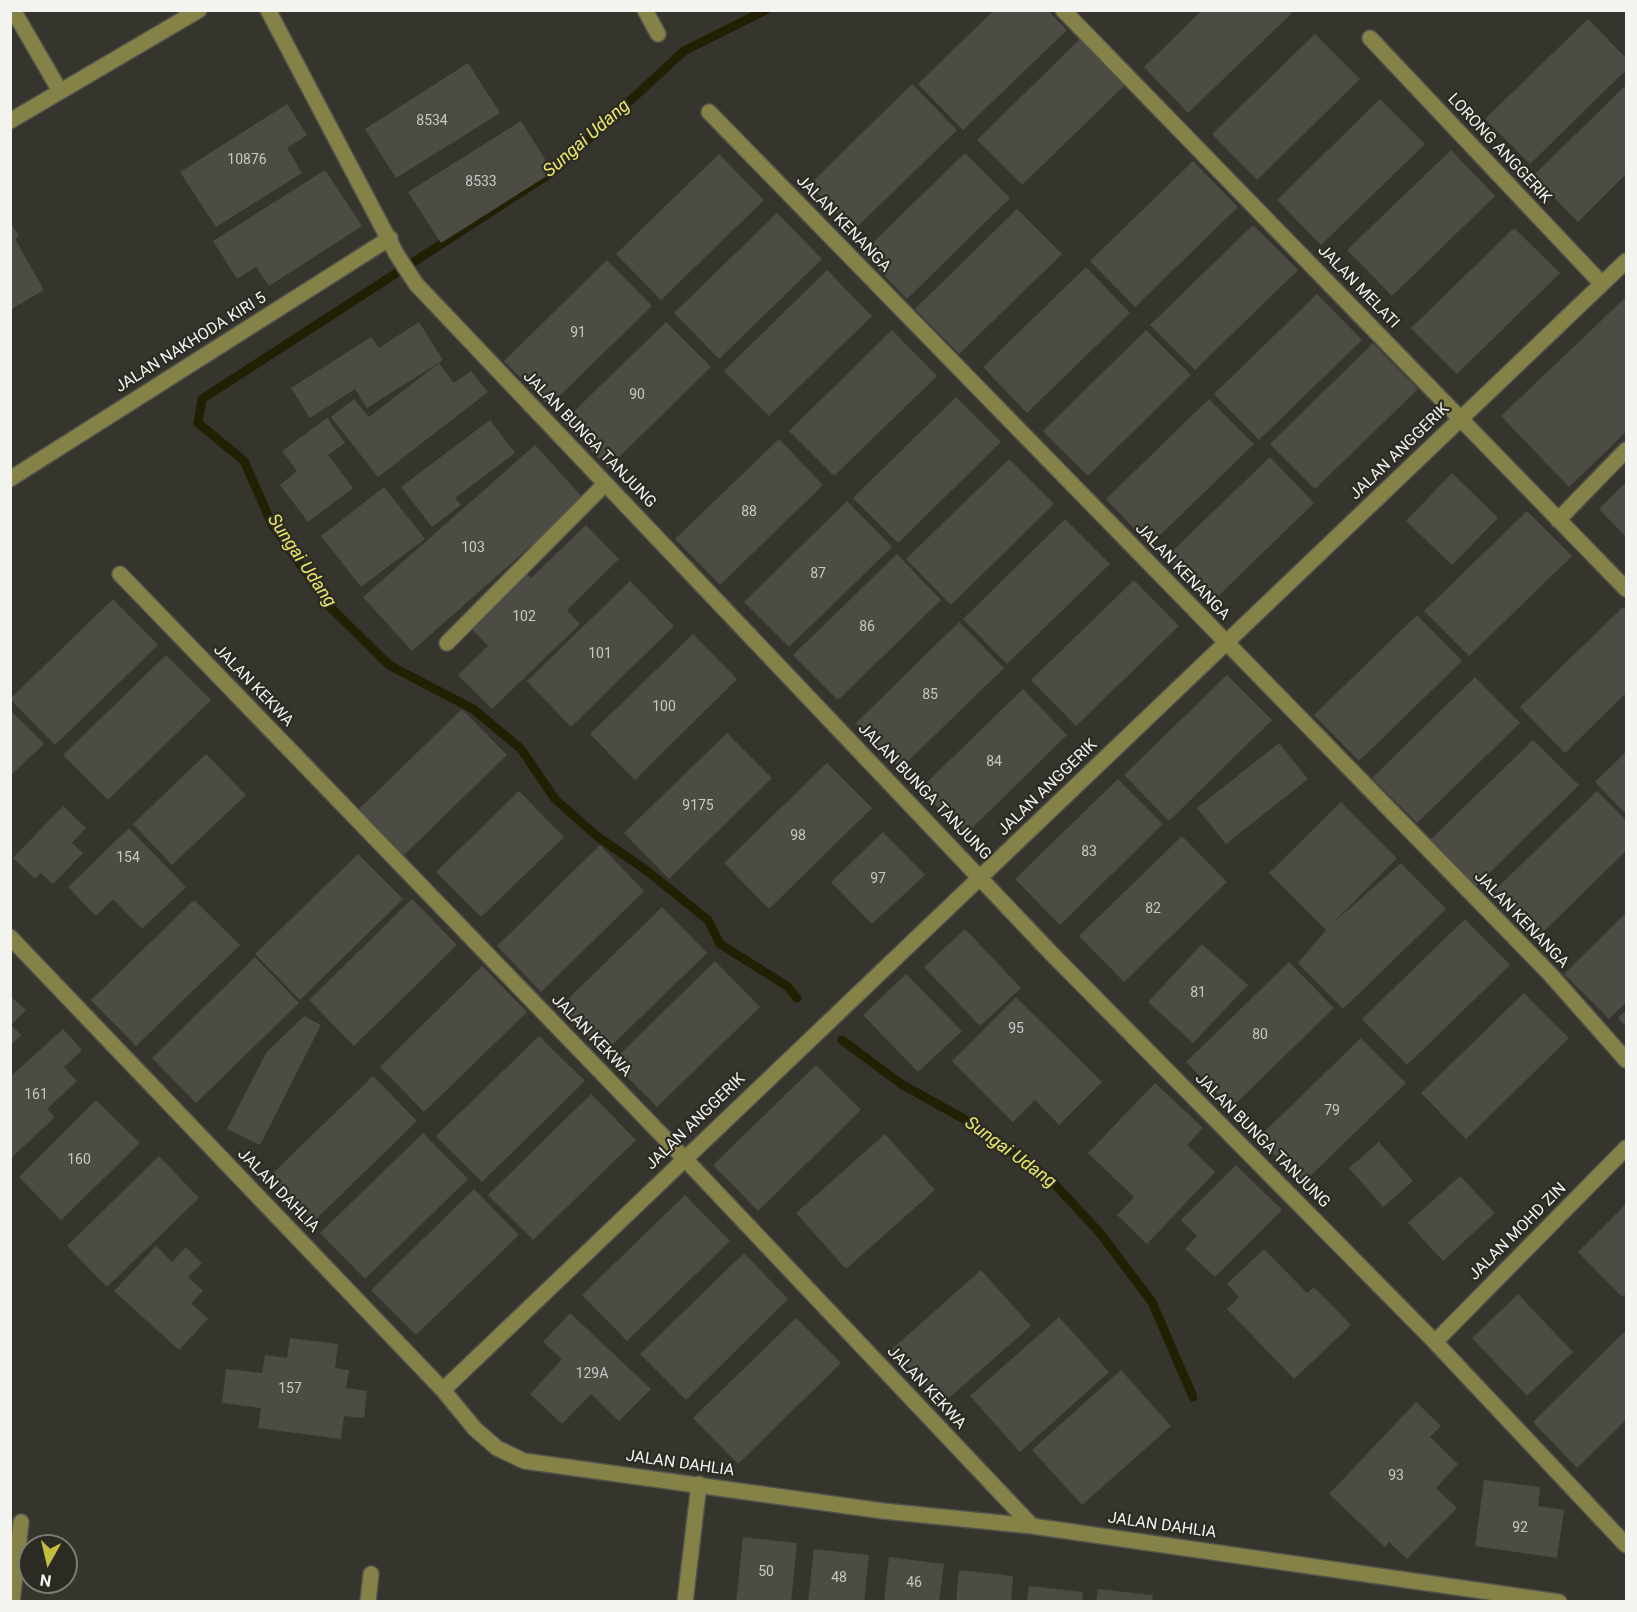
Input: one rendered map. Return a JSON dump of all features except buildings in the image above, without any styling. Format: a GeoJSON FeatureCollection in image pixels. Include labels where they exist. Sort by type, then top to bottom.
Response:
{"type":"FeatureCollection","features":[{"type":"Feature","properties":{"kind":"street"},"geometry":{"type":"LineString","coordinates":[[13,10],[60,92]]}},
{"type":"Feature","properties":{"kind":"street"},"geometry":{"type":"LineString","coordinates":[[10,121],[199,10]]}},
{"type":"Feature","properties":{"kind":"street","name":"JALAN BUNGA TANJUNG"},"geometry":{"type":"LineString","coordinates":[[268,10],[397,255],[416,284],[1052,953],[1435,1342],[1626,1545]]}},
{"type":"Feature","properties":{"kind":"street"},"geometry":{"type":"LineString","coordinates":[[645,10],[658,34]]}},
{"type":"Feature","properties":{"kind":"street","name":"JALAN MELATI"},"geometry":{"type":"LineString","coordinates":[[1063,10],[1626,589]]}},
{"type":"Feature","properties":{"kind":"street","name":"LORONG ANGGERIK"},"geometry":{"type":"LineString","coordinates":[[1370,38],[1602,284]]}},
{"type":"Feature","properties":{"kind":"street","name":"JALAN KENANGA"},"geometry":{"type":"LineString","coordinates":[[709,112],[1548,973],[1626,1060]]}},
{"type":"Feature","properties":{"kind":"street","name":"JALAN NAKHODA KIRI 5"},"geometry":{"type":"LineString","coordinates":[[10,479],[390,238]]}},
{"type":"Feature","properties":{"kind":"street","name":"JALAN ANGGERIK"},"geometry":{"type":"LineString","coordinates":[[443,1390],[1626,261]]}},
{"type":"Feature","properties":{"kind":"street"},"geometry":{"type":"LineString","coordinates":[[1558,520],[1626,450]]}},
{"type":"Feature","properties":{"kind":"street"},"geometry":{"type":"LineString","coordinates":[[447,643],[605,484]]}},
{"type":"Feature","properties":{"kind":"street","name":"JALAN KEKWA"},"geometry":{"type":"LineString","coordinates":[[120,574],[684,1158],[1032,1526]]}},
{"type":"Feature","properties":{"kind":"street","name":"JALAN DAHLIA"},"geometry":{"type":"LineString","coordinates":[[10,937],[443,1390],[475,1429],[497,1448],[524,1461],[883,1511],[1032,1526],[1559,1602]]}},
{"type":"Feature","properties":{"kind":"street","name":"JALAN MOHD ZIN"},"geometry":{"type":"LineString","coordinates":[[1435,1342],[1626,1148]]}},
{"type":"Feature","properties":{"kind":"street"},"geometry":{"type":"LineString","coordinates":[[684,1602],[699,1484]]}},
{"type":"Feature","properties":{"kind":"street"},"geometry":{"type":"LineString","coordinates":[[12,1602],[21,1522]]}},
{"type":"Feature","properties":{"kind":"street"},"geometry":{"type":"LineString","coordinates":[[368,1602],[371,1574]]}},
{"type":"Feature","properties":{"kind":"waterway","name":"Sungai Udang"},"geometry":{"type":"LineString","coordinates":[[766,10],[684,51],[554,171],[202,399],[198,423],[244,461],[272,524],[329,606],[389,665],[473,709],[521,749],[555,799],[598,837],[646,870],[708,920],[720,944],[787,986],[797,998]]}},
{"type":"Feature","properties":{"kind":"waterway","name":"Sungai Udang"},"geometry":{"type":"LineString","coordinates":[[842,1040],[901,1084],[973,1124],[1049,1178],[1100,1233],[1152,1302],[1193,1397]]}}]}
